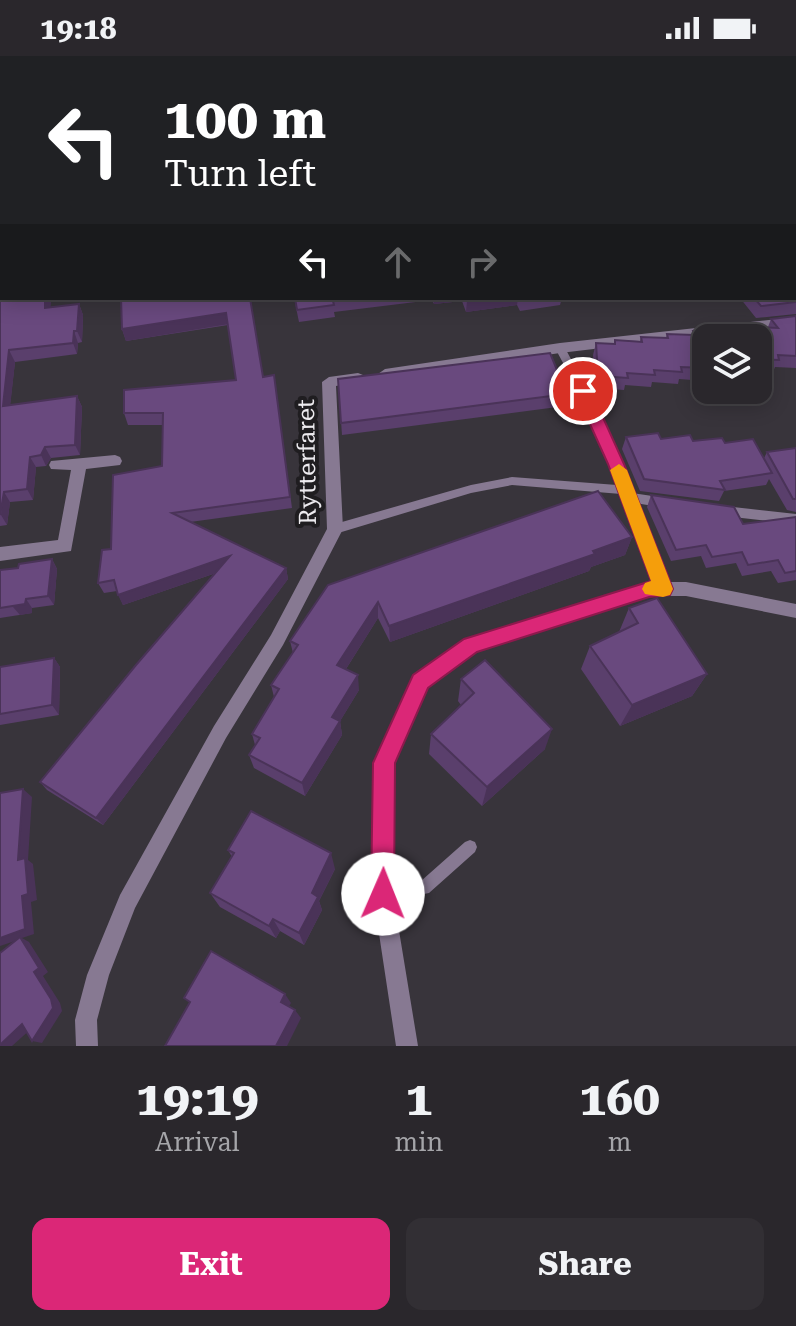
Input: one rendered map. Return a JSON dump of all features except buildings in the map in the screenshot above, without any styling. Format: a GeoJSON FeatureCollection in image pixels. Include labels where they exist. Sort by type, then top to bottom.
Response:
{"type":"FeatureCollection","features":[{"type":"Feature","properties":{"kind":"street","name":"Rytterfaret"},"geometry":{"type":"LineString","coordinates":[[87,1046],[86,1020],[98,975],[127,902],[220,732],[284,627],[335,529],[329,382],[560,348],[796,321]]}},
{"type":"Feature","properties":{"kind":"street"},"geometry":{"type":"LineString","coordinates":[[56,465],[115,461]]}},
{"type":"Feature","properties":{"kind":"street"},"geometry":{"type":"LineString","coordinates":[[0,554],[65,546],[80,463]]}},
{"type":"Feature","properties":{"kind":"street"},"geometry":{"type":"LineString","coordinates":[[407,1046],[383,894],[384,763],[421,682],[471,645],[649,589],[686,589],[796,611]]}},
{"type":"Feature","properties":{"kind":"lane"},"geometry":{"type":"LineString","coordinates":[[560,348],[595,413],[663,589]]}},
{"type":"Feature","properties":{"kind":"lane"},"geometry":{"type":"LineString","coordinates":[[335,529],[471,489],[512,481],[628,493],[676,504]]}},
{"type":"Feature","properties":{"kind":"lane"},"geometry":{"type":"LineString","coordinates":[[708,509],[796,519]]}},
{"type":"Feature","properties":{"kind":"lane"},"geometry":{"type":"LineString","coordinates":[[383,894],[424,888],[470,847]]}},
{"type":"Feature","properties":{"kind":"slow traffic"},"geometry":{"type":"LineString","coordinates":[[619,470],[656,563],[663,589],[651,589]]}},
{"type":"Feature","properties":{"kind":"route"},"geometry":{"type":"LineString","coordinates":[[383,894],[384,763],[421,682],[471,645],[649,589],[663,589],[656,563],[595,413],[583,391]]}}]}
